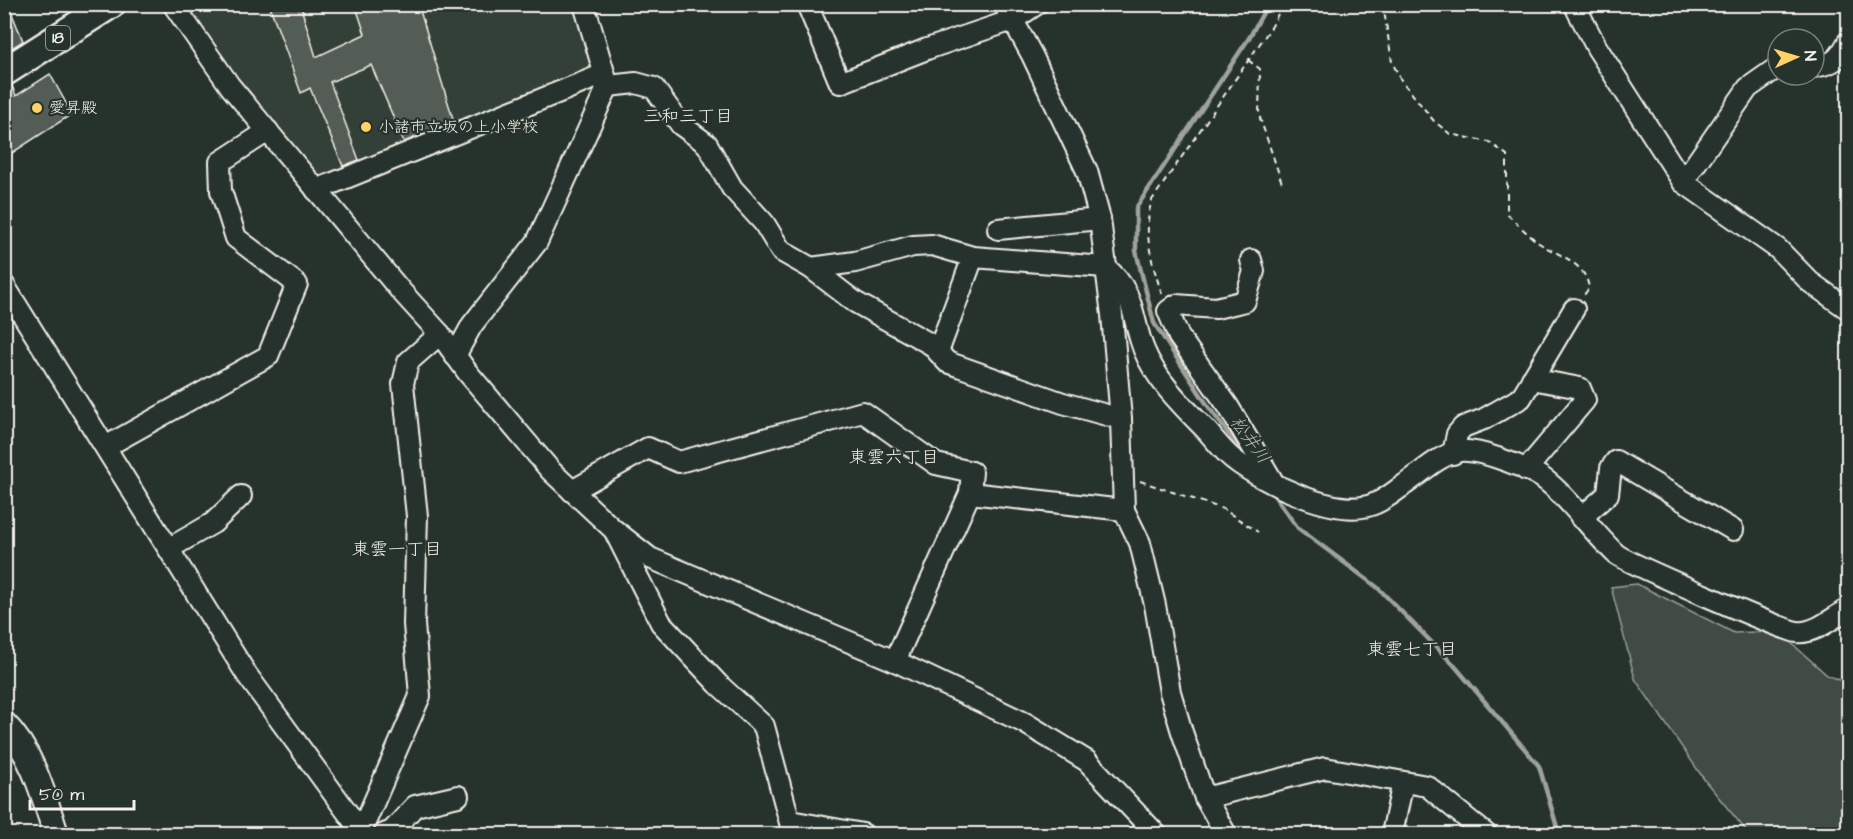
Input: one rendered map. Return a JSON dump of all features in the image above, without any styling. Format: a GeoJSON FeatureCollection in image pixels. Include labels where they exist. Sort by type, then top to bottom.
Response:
{"type":"FeatureCollection","features":[{"type":"Feature","properties":{"kind":"highway","name":"18"},"geometry":{"type":"LineString","coordinates":[[4,72],[111,4]]}},
{"type":"Feature","properties":{"kind":"main road"},"geometry":{"type":"LineString","coordinates":[[4,724],[20,739],[44,796],[56,834]]}},
{"type":"Feature","properties":{"kind":"street"},"geometry":{"type":"LineString","coordinates":[[172,4],[230,86],[440,334],[455,356],[551,471],[613,529],[650,558],[895,661],[1025,723],[1087,760],[1156,834]]}},
{"type":"Feature","properties":{"kind":"street"},"geometry":{"type":"LineString","coordinates":[[455,356],[472,325],[537,242],[606,80],[584,4]]}},
{"type":"Feature","properties":{"kind":"street"},"geometry":{"type":"LineString","coordinates":[[807,4],[840,83],[927,49],[1009,12],[1037,4]]}},
{"type":"Feature","properties":{"kind":"street"},"geometry":{"type":"LineString","coordinates":[[1574,4],[1597,48],[1683,182],[1778,249],[1810,282],[1848,309]]}},
{"type":"Feature","properties":{"kind":"street"},"geometry":{"type":"LineString","coordinates":[[1009,12],[1087,171],[1100,219],[1112,315],[1121,419],[1124,510],[1140,543],[1155,605],[1170,692],[1205,798],[1226,834]]}},
{"type":"Feature","properties":{"kind":"street"},"geometry":{"type":"LineString","coordinates":[[1826,66],[1831,65],[1839,58],[1848,42]]}},
{"type":"Feature","properties":{"kind":"street"},"geometry":{"type":"LineString","coordinates":[[1683,182],[1749,88],[1766,76]]}},
{"type":"Feature","properties":{"kind":"street"},"geometry":{"type":"LineString","coordinates":[[316,190],[606,80],[636,83],[654,88],[681,125],[707,144],[732,188],[764,223],[781,251],[812,268],[855,302],[932,345],[947,362],[1063,403],[1121,419]]}},
{"type":"Feature","properties":{"kind":"street"},"geometry":{"type":"LineString","coordinates":[[106,446],[268,356],[297,284],[236,238],[221,191],[220,162],[268,131]]}},
{"type":"Feature","properties":{"kind":"street"},"geometry":{"type":"LineString","coordinates":[[998,229],[1100,219]]}},
{"type":"Feature","properties":{"kind":"street"},"geometry":{"type":"LineString","coordinates":[[812,268],[855,262],[932,245],[972,257],[1105,267],[1120,278],[1130,300],[1144,350],[1167,388],[1233,459],[1273,483],[1325,505],[1351,509],[1376,504],[1453,454],[1460,451],[1480,453],[1526,470],[1549,482],[1619,556],[1797,632],[1811,630],[1848,609]]}},
{"type":"Feature","properties":{"kind":"street"},"geometry":{"type":"LineString","coordinates":[[938,352],[972,257]]}},
{"type":"Feature","properties":{"kind":"street"},"geometry":{"type":"LineString","coordinates":[[1251,260],[1254,271],[1245,301],[1216,308],[1176,305],[1168,311],[1179,337],[1228,406],[1273,483]]}},
{"type":"Feature","properties":{"kind":"street"},"geometry":{"type":"LineString","coordinates":[[4,285],[170,548],[247,675],[362,833]]}},
{"type":"Feature","properties":{"kind":"street"},"geometry":{"type":"LineString","coordinates":[[1453,454],[1457,434],[1463,427],[1484,419],[1521,398],[1574,309]]}},
{"type":"Feature","properties":{"kind":"street"},"geometry":{"type":"LineString","coordinates":[[362,833],[420,696],[414,624],[417,516],[403,384],[408,362],[440,334]]}},
{"type":"Feature","properties":{"kind":"street"},"geometry":{"type":"LineString","coordinates":[[1526,470],[1585,399],[1580,388],[1532,379]]}},
{"type":"Feature","properties":{"kind":"street"},"geometry":{"type":"LineString","coordinates":[[572,491],[648,448],[679,462],[863,412],[936,464],[972,472],[970,493],[895,661]]}},
{"type":"Feature","properties":{"kind":"street"},"geometry":{"type":"LineString","coordinates":[[1581,518],[1608,494],[1611,468],[1616,461],[1733,530]]}},
{"type":"Feature","properties":{"kind":"street"},"geometry":{"type":"LineString","coordinates":[[970,493],[1124,510]]}},
{"type":"Feature","properties":{"kind":"street"},"geometry":{"type":"LineString","coordinates":[[170,548],[213,523],[241,496]]}},
{"type":"Feature","properties":{"kind":"street"},"geometry":{"type":"LineString","coordinates":[[613,529],[661,623],[718,684],[764,726],[792,828],[863,834]]}},
{"type":"Feature","properties":{"kind":"street"},"geometry":{"type":"LineString","coordinates":[[1205,798],[1325,768],[1427,786],[1486,834]]}},
{"type":"Feature","properties":{"kind":"street"},"geometry":{"type":"LineString","coordinates":[[1392,834],[1403,782]]}},
{"type":"Feature","properties":{"kind":"street"},"geometry":{"type":"LineString","coordinates":[[384,834],[392,831],[415,806],[458,796]]}},
{"type":"Feature","properties":{"kind":"path"},"geometry":{"type":"LineString","coordinates":[[1168,311],[1152,266],[1147,218],[1152,200],[1248,60],[1283,4]]}},
{"type":"Feature","properties":{"kind":"path"},"geometry":{"type":"LineString","coordinates":[[1383,4],[1392,62],[1401,80],[1434,121],[1450,134],[1489,142],[1507,155],[1507,214],[1539,242],[1573,261],[1588,280],[1589,288],[1574,309]]}},
{"type":"Feature","properties":{"kind":"path"},"geometry":{"type":"LineString","coordinates":[[1248,60],[1260,69],[1259,115],[1283,186]]}},
{"type":"Feature","properties":{"kind":"path"},"geometry":{"type":"LineString","coordinates":[[1123,478],[1140,481],[1223,510],[1258,532]]}},
{"type":"Feature","properties":{"kind":"shaded area","name":"小諸市立坂の上小学校"},"geometry":{"type":"Polygon","coordinates":[[[189,5],[576,5],[602,65],[316,190],[189,5]]]}},
{"type":"Feature","properties":{"kind":"shaded area"},"geometry":{"type":"Polygon","coordinates":[[[1637,584],[1734,633],[1778,631],[1827,675],[1848,684],[1848,834],[1749,834],[1706,782],[1635,679],[1611,587],[1637,584]]]}},
{"type":"Feature","properties":{"kind":"building"},"geometry":{"type":"Polygon","coordinates":[[[4,4],[8,4],[23,41],[4,53],[4,4]]]}},
{"type":"Feature","properties":{"kind":"building","name":"小諸市立坂の上小学校"},"geometry":{"type":"Polygon","coordinates":[[[269,4],[300,4],[316,57],[365,34],[355,4],[418,4],[454,122],[404,142],[371,65],[330,82],[359,160],[343,166],[310,88],[301,93],[269,4]]]}},
{"type":"Feature","properties":{"kind":"building","name":"愛昇殿"},"geometry":{"type":"Polygon","coordinates":[[[50,74],[72,114],[12,153],[4,139],[4,88],[12,86],[16,96],[50,74]]]}},
{"type":"Feature","properties":{"kind":"waterway","name":"松井川"},"geometry":{"type":"LineString","coordinates":[[1247,459],[1208,406],[1154,323],[1136,251],[1136,208],[1249,38],[1268,4]]}},
{"type":"Feature","properties":{"kind":"waterway","name":"松井川"},"geometry":{"type":"LineString","coordinates":[[1270,490],[1298,528],[1377,587],[1454,665],[1539,766],[1559,834]]}},
{"type":"Feature","properties":{"kind":"place","name":"愛昇殿"},"geometry":{"type":"Point","coordinates":[37,108]}},
{"type":"Feature","properties":{"kind":"place","name":"小諸市立坂の上小学校"},"geometry":{"type":"Point","coordinates":[366,127]}},
{"type":"Feature","properties":{"kind":"district","name":"三和三丁目"},"geometry":{"type":"Point","coordinates":[688,116]}},
{"type":"Feature","properties":{"kind":"district","name":"東雲六丁目"},"geometry":{"type":"Point","coordinates":[894,457]}},
{"type":"Feature","properties":{"kind":"district","name":"東雲一丁目"},"geometry":{"type":"Point","coordinates":[397,549]}},
{"type":"Feature","properties":{"kind":"district","name":"東雲七丁目"},"geometry":{"type":"Point","coordinates":[1412,649]}}]}
